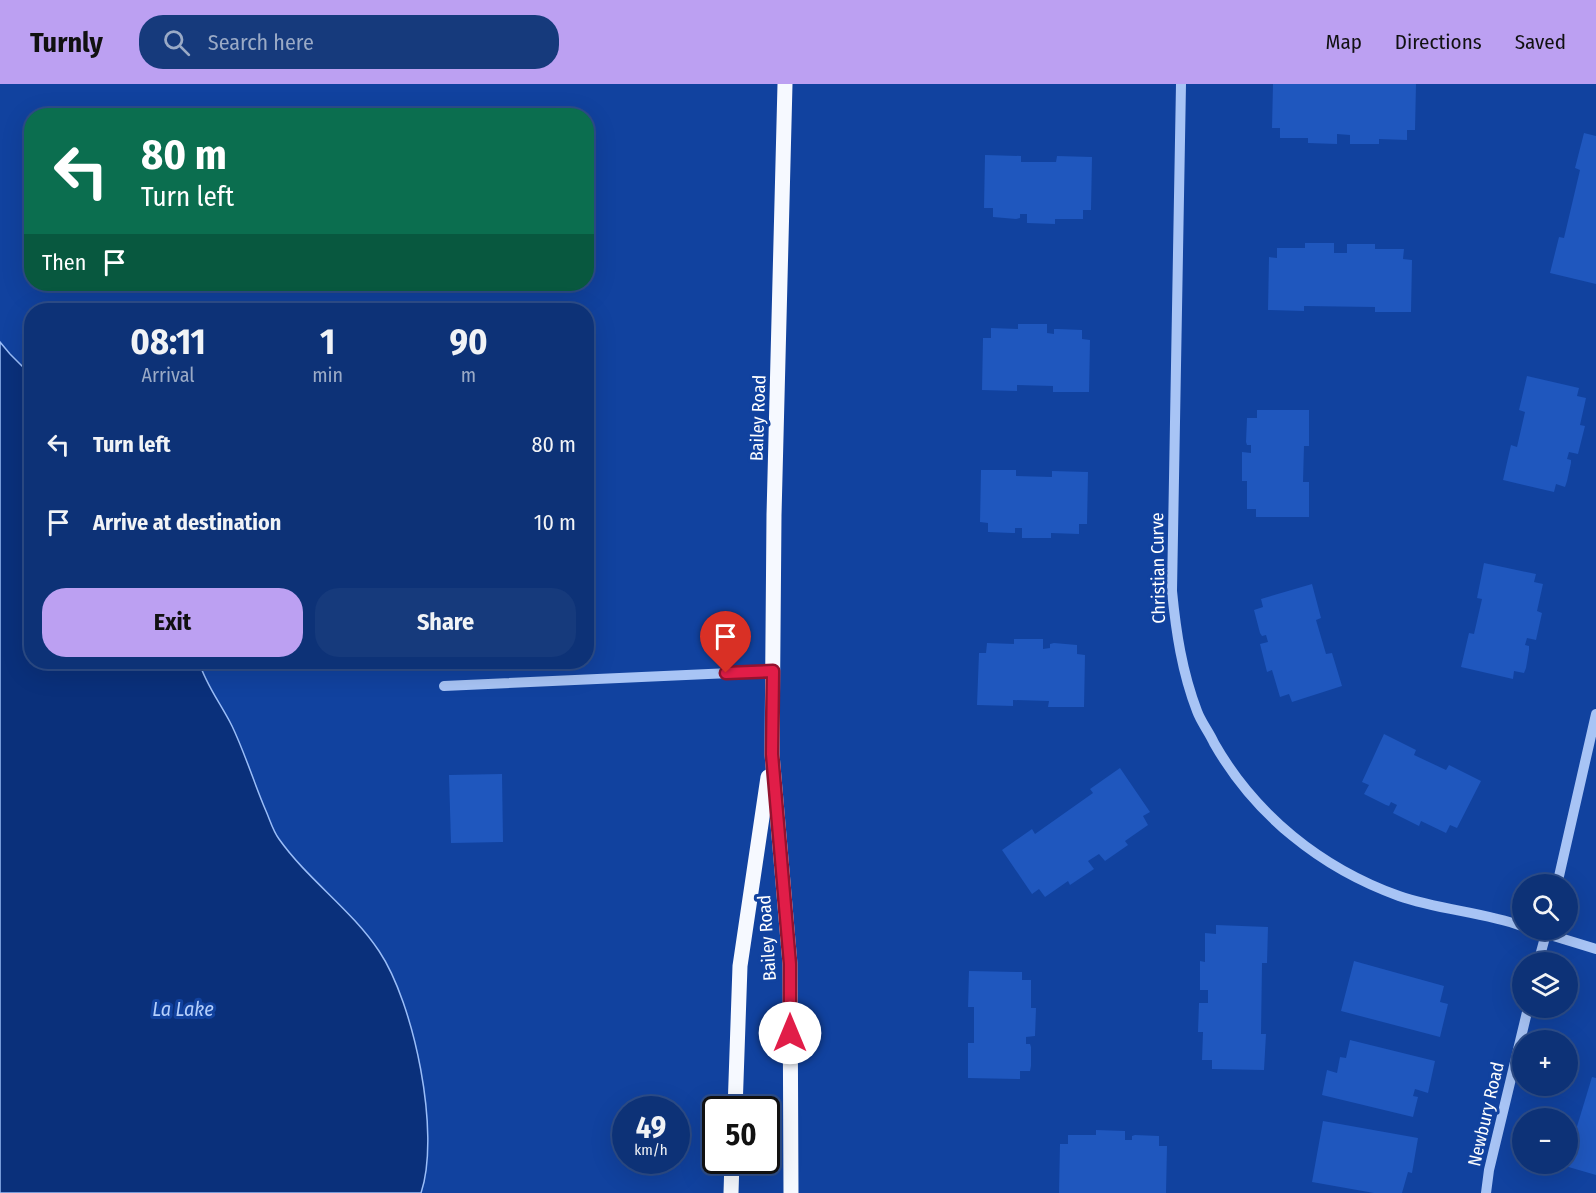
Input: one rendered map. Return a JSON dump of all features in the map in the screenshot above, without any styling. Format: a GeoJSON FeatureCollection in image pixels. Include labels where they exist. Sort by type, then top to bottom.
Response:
{"type":"FeatureCollection","features":[{"type":"Feature","properties":{"kind":"main road","name":"Bailey Road"},"geometry":{"type":"LineString","coordinates":[[785,84],[774,515],[772,754],[790,964],[791,1193]]}},
{"type":"Feature","properties":{"kind":"main road","name":"Bailey Road"},"geometry":{"type":"LineString","coordinates":[[735,1096],[740,966],[772,754]]}},
{"type":"Feature","properties":{"kind":"main road"},"geometry":{"type":"LineString","coordinates":[[731,1193],[732,1174]]}},
{"type":"Feature","properties":{"kind":"street","name":"Christian Curve"},"geometry":{"type":"LineString","coordinates":[[1181,84],[1172,591],[1176,638],[1197,712],[1221,755],[1254,801],[1314,854],[1364,882],[1400,896],[1512,924]]}},
{"type":"Feature","properties":{"kind":"street"},"geometry":{"type":"LineString","coordinates":[[444,686],[773,671]]}},
{"type":"Feature","properties":{"kind":"street"},"geometry":{"type":"LineString","coordinates":[[1560,874],[1596,714]]}},
{"type":"Feature","properties":{"kind":"street"},"geometry":{"type":"LineString","coordinates":[[1568,940],[1596,950]]}},
{"type":"Feature","properties":{"kind":"street","name":"Newbury Road"},"geometry":{"type":"LineString","coordinates":[[1486,1193],[1489,1170],[1526,1018]]}},
{"type":"Feature","properties":{"kind":"water","name":"La Lake"},"geometry":{"type":"Polygon","coordinates":[[[0,342],[24,368],[24,669],[202,669],[237,736],[277,836],[290,854],[368,936],[392,974],[403,1002],[421,1069],[428,1137],[426,1168],[421,1193],[0,1193],[0,342]]]}},
{"type":"Feature","properties":{"kind":"building"},"geometry":{"type":"Polygon","coordinates":[[[1273,84],[1416,84],[1415,130],[1407,130],[1407,140],[1379,139],[1379,144],[1350,144],[1350,135],[1337,134],[1337,144],[1308,143],[1308,138],[1280,138],[1280,128],[1272,128],[1273,84]]]}},
{"type":"Feature","properties":{"kind":"building"},"geometry":{"type":"Polygon","coordinates":[[[1584,133],[1596,136],[1596,284],[1550,273],[1559,237],[1564,238],[1580,170],[1575,168],[1584,133]]]}},
{"type":"Feature","properties":{"kind":"building"},"geometry":{"type":"Polygon","coordinates":[[[985,155],[1021,156],[1021,162],[1056,162],[1057,156],[1092,157],[1091,210],[1083,210],[1083,219],[1055,219],[1055,224],[1027,223],[1027,214],[1020,214],[1020,218],[1016,219],[993,217],[993,208],[984,208],[985,155]]]}},
{"type":"Feature","properties":{"kind":"building"},"geometry":{"type":"Polygon","coordinates":[[[1305,243],[1334,243],[1334,253],[1347,253],[1347,244],[1375,244],[1375,249],[1404,249],[1403,259],[1412,260],[1411,312],[1375,312],[1375,307],[1304,306],[1304,311],[1268,310],[1269,257],[1277,258],[1277,248],[1305,248],[1305,243]]]}},
{"type":"Feature","properties":{"kind":"building"},"geometry":{"type":"Polygon","coordinates":[[[1018,324],[1047,324],[1047,333],[1054,334],[1054,329],[1082,330],[1082,339],[1090,340],[1089,392],[1053,392],[1053,386],[1017,385],[1017,391],[982,390],[983,338],[991,338],[991,328],[1018,329],[1018,324]]]}},
{"type":"Feature","properties":{"kind":"building"},"geometry":{"type":"Polygon","coordinates":[[[1527,376],[1579,388],[1577,396],[1586,398],[1580,425],[1585,426],[1578,454],[1569,452],[1567,459],[1571,460],[1571,463],[1565,487],[1556,484],[1554,492],[1503,480],[1511,445],[1517,447],[1525,412],[1519,410],[1527,376]]]}},
{"type":"Feature","properties":{"kind":"building"},"geometry":{"type":"Polygon","coordinates":[[[1257,410],[1309,410],[1309,446],[1304,446],[1303,482],[1309,482],[1309,517],[1256,517],[1256,509],[1247,509],[1247,481],[1242,481],[1242,452],[1251,453],[1251,445],[1247,445],[1246,442],[1247,418],[1257,418],[1257,410]]]}},
{"type":"Feature","properties":{"kind":"building"},"geometry":{"type":"Polygon","coordinates":[[[981,470],[1016,470],[1016,476],[1052,477],[1052,471],[1088,472],[1087,524],[1079,524],[1079,534],[1051,533],[1051,538],[1022,538],[1022,528],[1015,528],[1015,533],[988,532],[988,523],[980,522],[981,470]]]}},
{"type":"Feature","properties":{"kind":"building"},"geometry":{"type":"Polygon","coordinates":[[[1484,563],[1536,574],[1534,582],[1543,584],[1537,611],[1542,613],[1536,640],[1527,638],[1525,645],[1529,646],[1529,650],[1526,668],[1524,673],[1514,671],[1513,679],[1461,667],[1469,633],[1474,634],[1482,599],[1477,598],[1484,563]]]}},
{"type":"Feature","properties":{"kind":"building"},"geometry":{"type":"Polygon","coordinates":[[[1312,584],[1321,618],[1316,620],[1326,654],[1332,653],[1342,686],[1292,702],[1289,694],[1280,697],[1272,670],[1267,672],[1260,644],[1268,642],[1266,635],[1262,636],[1260,633],[1254,610],[1263,607],[1261,599],[1312,584]]]}},
{"type":"Feature","properties":{"kind":"building"},"geometry":{"type":"Polygon","coordinates":[[[1014,639],[1043,639],[1043,649],[1050,648],[1050,644],[1054,643],[1077,645],[1077,654],[1085,655],[1084,707],[1048,707],[1049,701],[1013,700],[1013,706],[977,705],[979,653],[986,653],[987,643],[1014,644],[1014,639]]]}},
{"type":"Feature","properties":{"kind":"building"},"geometry":{"type":"Polygon","coordinates":[[[1384,734],[1416,750],[1414,755],[1446,770],[1449,765],[1481,781],[1457,828],[1450,825],[1446,833],[1421,821],[1419,826],[1393,813],[1397,805],[1391,802],[1389,806],[1386,805],[1364,794],[1369,785],[1362,782],[1384,734]]]}},
{"type":"Feature","properties":{"kind":"building"},"geometry":{"type":"Polygon","coordinates":[[[1120,768],[1150,812],[1143,816],[1148,825],[1125,841],[1128,845],[1105,861],[1099,854],[1088,861],[1094,869],[1070,885],[1068,881],[1045,897],[1039,889],[1032,894],[1002,850],[1032,829],[1035,834],[1093,793],[1090,789],[1120,768]]]}},
{"type":"Feature","properties":{"kind":"building"},"geometry":{"type":"Polygon","coordinates":[[[502,774],[503,842],[451,843],[449,775],[502,774]]]}},
{"type":"Feature","properties":{"kind":"building"},"geometry":{"type":"Polygon","coordinates":[[[1216,925],[1268,927],[1267,963],[1262,963],[1261,1034],[1266,1034],[1264,1070],[1212,1069],[1212,1060],[1202,1060],[1203,1032],[1198,1032],[1199,1003],[1208,1003],[1208,990],[1200,990],[1200,961],[1205,962],[1205,933],[1216,934],[1216,925]]]}},
{"type":"Feature","properties":{"kind":"building"},"geometry":{"type":"Polygon","coordinates":[[[1354,961],[1444,986],[1440,1002],[1448,1004],[1440,1037],[1341,1011],[1354,961]]]}},
{"type":"Feature","properties":{"kind":"building"},"geometry":{"type":"Polygon","coordinates":[[[969,971],[1022,972],[1022,980],[1031,980],[1031,1008],[1036,1008],[1035,1036],[1026,1037],[1026,1044],[1030,1044],[1031,1047],[1031,1066],[1030,1071],[1020,1071],[1020,1079],[968,1078],[968,1043],[974,1043],[974,1007],[968,1007],[969,971]]]}},
{"type":"Feature","properties":{"kind":"building"},"geometry":{"type":"Polygon","coordinates":[[[1350,1040],[1435,1061],[1428,1093],[1415,1089],[1413,1096],[1418,1097],[1413,1117],[1322,1095],[1327,1070],[1337,1073],[1340,1057],[1346,1058],[1350,1040]]]}},
{"type":"Feature","properties":{"kind":"building"},"geometry":{"type":"Polygon","coordinates":[[[1592,1077],[1596,1078],[1596,1175],[1578,1170],[1578,1123],[1592,1077]]]}},
{"type":"Feature","properties":{"kind":"building"},"geometry":{"type":"Polygon","coordinates":[[[1323,1121],[1418,1138],[1412,1173],[1408,1172],[1402,1193],[1374,1193],[1312,1182],[1323,1121]]]}},
{"type":"Feature","properties":{"kind":"building"},"geometry":{"type":"Polygon","coordinates":[[[1096,1130],[1125,1131],[1125,1140],[1132,1140],[1132,1136],[1135,1135],[1159,1136],[1159,1146],[1167,1146],[1166,1193],[1059,1193],[1060,1144],[1068,1144],[1068,1135],[1096,1135],[1096,1130]]]}},
{"type":"Feature","properties":{"kind":"route"},"geometry":{"type":"LineString","coordinates":[[726,673],[773,671],[772,754],[790,964],[790,1033]]}}]}
